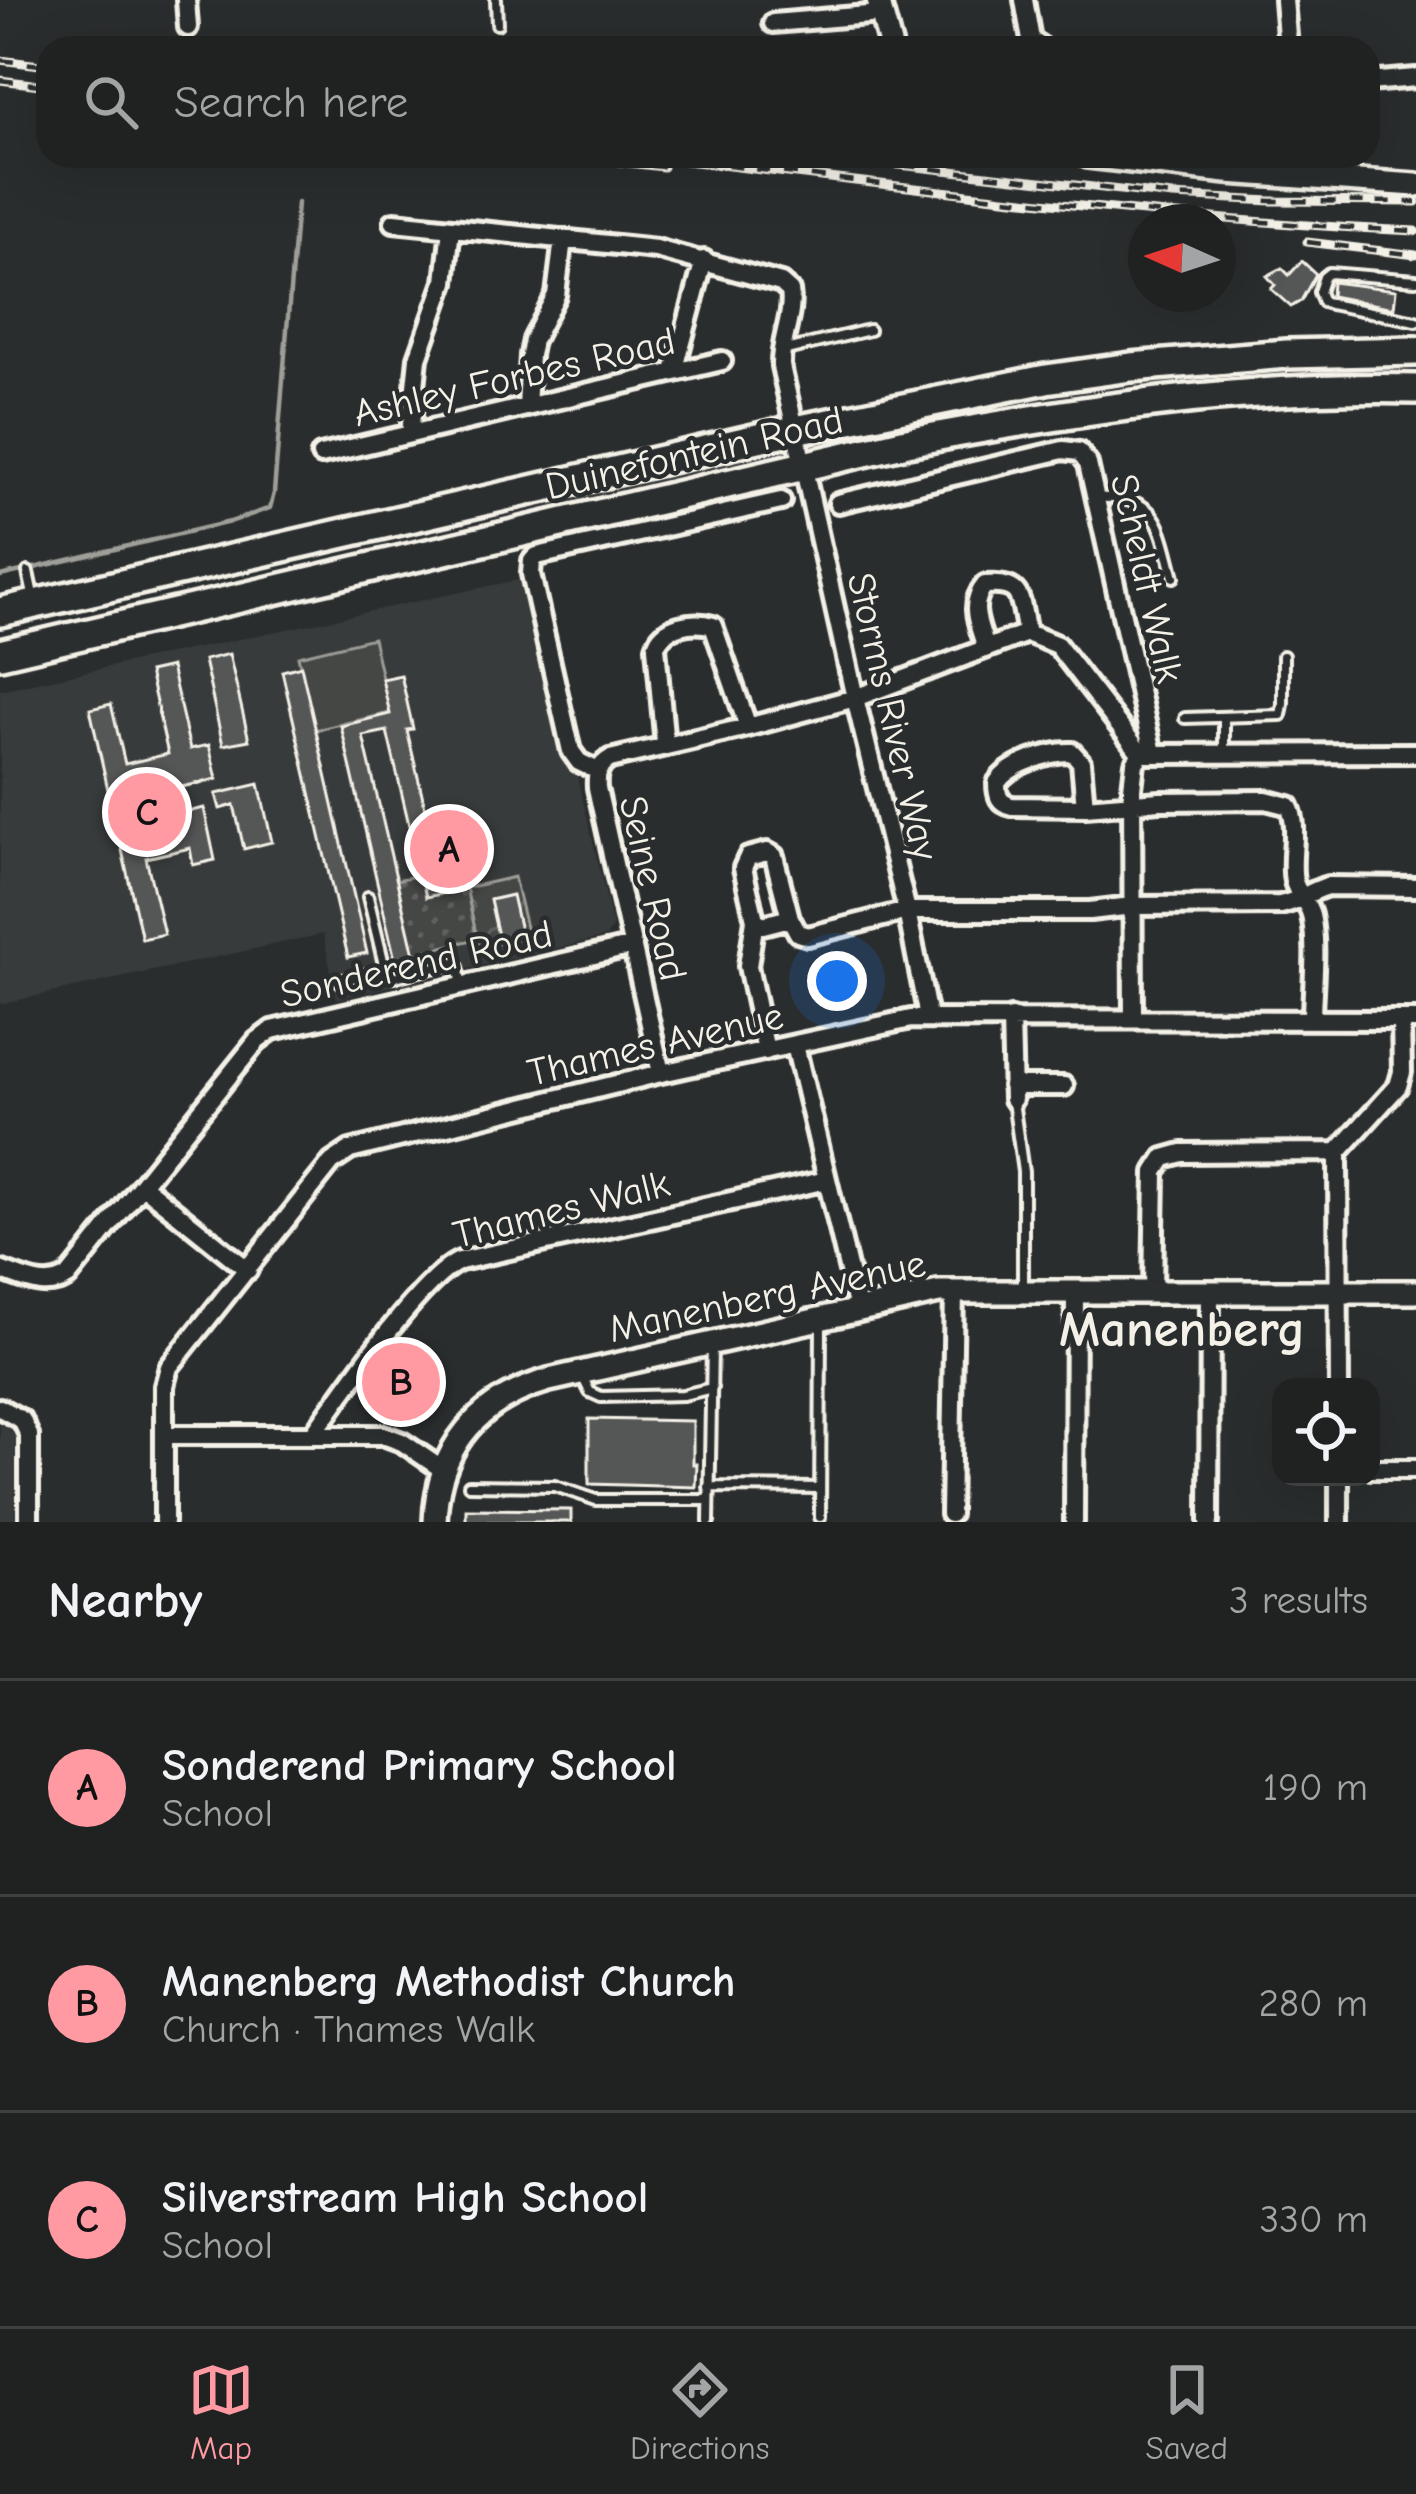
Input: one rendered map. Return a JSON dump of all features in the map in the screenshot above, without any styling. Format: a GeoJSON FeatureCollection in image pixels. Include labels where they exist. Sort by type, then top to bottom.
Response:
{"type":"FeatureCollection","features":[{"type":"Feature","properties":{"kind":"main road","name":"Duinefontein Road"},"geometry":{"type":"LineString","coordinates":[[0,612],[985,390],[1115,369],[1287,354],[1416,352]]}},
{"type":"Feature","properties":{"kind":"main road","name":"Duinefontein Road"},"geometry":{"type":"LineString","coordinates":[[0,654],[988,426],[1138,403],[1281,390],[1415,389]]}},
{"type":"Feature","properties":{"kind":"street"},"geometry":{"type":"LineString","coordinates":[[186,0],[188,27]]}},
{"type":"Feature","properties":{"kind":"street"},"geometry":{"type":"LineString","coordinates":[[1024,0],[1029,36]]}},
{"type":"Feature","properties":{"kind":"street"},"geometry":{"type":"LineString","coordinates":[[1284,0],[1287,36]]}},
{"type":"Feature","properties":{"kind":"street"},"geometry":{"type":"LineString","coordinates":[[773,23],[879,7],[887,36]]}},
{"type":"Feature","properties":{"kind":"street"},"geometry":{"type":"LineString","coordinates":[[1380,81],[1416,78]]}},
{"type":"Feature","properties":{"kind":"street"},"geometry":{"type":"LineString","coordinates":[[1305,168],[1416,185]]}},
{"type":"Feature","properties":{"kind":"street"},"geometry":{"type":"LineString","coordinates":[[394,222],[656,249],[704,260],[674,372]]}},
{"type":"Feature","properties":{"kind":"street"},"geometry":{"type":"LineString","coordinates":[[410,434],[418,358],[445,282],[451,228]]}},
{"type":"Feature","properties":{"kind":"street"},"geometry":{"type":"LineString","coordinates":[[526,406],[533,340],[556,296],[562,239]]}},
{"type":"Feature","properties":{"kind":"street","name":"Storms River Way"},"geometry":{"type":"LineString","coordinates":[[704,260],[781,283],[790,290],[781,365],[928,1017]]}},
{"type":"Feature","properties":{"kind":"street","name":"Ashley Forbes Road"},"geometry":{"type":"LineString","coordinates":[[321,455],[722,362]]}},
{"type":"Feature","properties":{"kind":"street","name":"Scheldt Walk"},"geometry":{"type":"LineString","coordinates":[[838,503],[1069,449],[1085,456],[1147,753]]}},
{"type":"Feature","properties":{"kind":"street"},"geometry":{"type":"LineString","coordinates":[[598,771],[579,762],[571,751],[532,561],[537,556],[781,501]]}},
{"type":"Feature","properties":{"kind":"street"},"geometry":{"type":"LineString","coordinates":[[986,648],[976,598],[985,585],[1012,586],[1027,633],[1057,645],[1147,753]]}},
{"type":"Feature","properties":{"kind":"street"},"geometry":{"type":"LineString","coordinates":[[665,746],[656,646],[665,631],[713,626],[748,727]]}},
{"type":"Feature","properties":{"kind":"street","name":"Seine Road"},"geometry":{"type":"LineString","coordinates":[[661,1073],[597,788],[598,771],[610,759],[855,698],[1027,633]]}},
{"type":"Feature","properties":{"kind":"street"},"geometry":{"type":"LineString","coordinates":[[1084,807],[1081,762],[1072,752],[1005,772],[998,783],[1003,804],[1012,806],[1084,807],[1266,800],[1284,803],[1292,810],[1293,878],[1308,904],[1312,926],[1312,1020]]}},
{"type":"Feature","properties":{"kind":"street"},"geometry":{"type":"LineString","coordinates":[[1147,753],[1416,753]]}},
{"type":"Feature","properties":{"kind":"street"},"geometry":{"type":"LineString","coordinates":[[1133,1019],[1132,775],[1147,753]]}},
{"type":"Feature","properties":{"kind":"street"},"geometry":{"type":"LineString","coordinates":[[766,1051],[748,966],[755,920],[742,868],[748,856],[766,852],[775,856],[790,918],[798,933],[808,936],[907,911],[1280,905],[1328,886],[1416,887]]}},
{"type":"Feature","properties":{"kind":"street"},"geometry":{"type":"LineString","coordinates":[[755,920],[763,925],[790,918]]}},
{"type":"Feature","properties":{"kind":"street","name":"Sonderend Road"},"geometry":{"type":"LineString","coordinates":[[0,1270],[43,1284],[59,1283],[78,1266],[256,1041],[272,1030],[633,946]]}},
{"type":"Feature","properties":{"kind":"street","name":"Thames Avenue"},"geometry":{"type":"LineString","coordinates":[[164,1522],[164,1386],[169,1367],[332,1162],[350,1150],[661,1073],[928,1017],[1409,1020]]}},
{"type":"Feature","properties":{"kind":"street"},"geometry":{"type":"LineString","coordinates":[[1011,1018],[1012,1092],[1064,1086]]}},
{"type":"Feature","properties":{"kind":"street"},"geometry":{"type":"LineString","coordinates":[[1339,1378],[1338,1152],[1398,1086],[1409,1020]]}},
{"type":"Feature","properties":{"kind":"street"},"geometry":{"type":"LineString","coordinates":[[795,1046],[858,1309]]}},
{"type":"Feature","properties":{"kind":"street"},"geometry":{"type":"LineString","coordinates":[[1153,1291],[1155,1172],[1164,1158],[1182,1153],[1338,1152]]}},
{"type":"Feature","properties":{"kind":"street","name":"Thames Walk"},"geometry":{"type":"LineString","coordinates":[[314,1433],[410,1306],[447,1267],[826,1180]]}},
{"type":"Feature","properties":{"kind":"street"},"geometry":{"type":"LineString","coordinates":[[142,1185],[248,1270]]}},
{"type":"Feature","properties":{"kind":"street"},"geometry":{"type":"LineString","coordinates":[[1074,1522],[1075,1290]]}},
{"type":"Feature","properties":{"kind":"street"},"geometry":{"type":"LineString","coordinates":[[950,1514],[954,1291]]}},
{"type":"Feature","properties":{"kind":"street","name":"Manenberg Avenue"},"geometry":{"type":"LineString","coordinates":[[435,1522],[436,1497],[452,1451],[471,1424],[497,1401],[530,1385],[712,1342],[954,1291],[1416,1292]]}},
{"type":"Feature","properties":{"kind":"street"},"geometry":{"type":"LineString","coordinates":[[1209,1522],[1210,1291]]}},
{"type":"Feature","properties":{"kind":"street"},"geometry":{"type":"LineString","coordinates":[[0,1408],[22,1420],[29,1435],[29,1522]]}},
{"type":"Feature","properties":{"kind":"street"},"geometry":{"type":"LineString","coordinates":[[164,1435],[383,1435],[443,1470]]}},
{"type":"Feature","properties":{"kind":"street"},"geometry":{"type":"LineString","coordinates":[[1380,1469],[1416,1469]]}},
{"type":"Feature","properties":{"kind":"street"},"geometry":{"type":"LineString","coordinates":[[1339,1486],[1339,1522]]}},
{"type":"Feature","properties":{"kind":"lane"},"geometry":{"type":"LineString","coordinates":[[496,0],[497,24]]}},
{"type":"Feature","properties":{"kind":"lane"},"geometry":{"type":"LineString","coordinates":[[1416,280],[1329,273],[1319,292],[1323,302],[1416,321]]}},
{"type":"Feature","properties":{"kind":"lane"},"geometry":{"type":"LineString","coordinates":[[781,351],[868,330]]}},
{"type":"Feature","properties":{"kind":"lane"},"geometry":{"type":"LineString","coordinates":[[1415,389],[1416,352]]}},
{"type":"Feature","properties":{"kind":"lane"},"geometry":{"type":"LineString","coordinates":[[1096,498],[1129,498],[1153,514],[1174,577]]}},
{"type":"Feature","properties":{"kind":"lane"},"geometry":{"type":"LineString","coordinates":[[28,572],[44,644]]}},
{"type":"Feature","properties":{"kind":"lane"},"geometry":{"type":"LineString","coordinates":[[1185,718],[1281,715],[1283,656]]}},
{"type":"Feature","properties":{"kind":"lane"},"geometry":{"type":"LineString","coordinates":[[1224,718],[1224,752]]}},
{"type":"Feature","properties":{"kind":"lane"},"geometry":{"type":"LineString","coordinates":[[368,897],[385,970],[394,976],[453,963],[462,986]]}},
{"type":"Feature","properties":{"kind":"lane"},"geometry":{"type":"LineString","coordinates":[[339,981],[385,970]]}},
{"type":"Feature","properties":{"kind":"lane"},"geometry":{"type":"LineString","coordinates":[[1012,1092],[1022,1172],[1023,1291]]}},
{"type":"Feature","properties":{"kind":"lane"},"geometry":{"type":"LineString","coordinates":[[820,1318],[820,1517]]}},
{"type":"Feature","properties":{"kind":"lane"},"geometry":{"type":"LineString","coordinates":[[709,1522],[712,1342]]}},
{"type":"Feature","properties":{"kind":"lane"},"geometry":{"type":"LineString","coordinates":[[580,1373],[590,1392],[601,1397],[683,1396],[712,1388]]}},
{"type":"Feature","properties":{"kind":"lane"},"geometry":{"type":"LineString","coordinates":[[469,1485],[562,1487],[596,1500],[709,1500]]}},
{"type":"Feature","properties":{"kind":"lane"},"geometry":{"type":"LineString","coordinates":[[710,1487],[820,1488]]}},
{"type":"Feature","properties":{"kind":"shaded area"},"geometry":{"type":"Polygon","coordinates":[[[527,578],[570,771],[576,770],[613,926],[606,937],[337,999],[323,934],[0,1004],[0,690],[527,578]]]}},
{"type":"Feature","properties":{"kind":"shaded area"},"geometry":{"type":"Polygon","coordinates":[[[0,1420],[15,1436],[15,1522],[0,1522],[0,1420]]]}},
{"type":"Feature","properties":{"kind":"green space"},"geometry":{"type":"Polygon","coordinates":[[[373,638],[390,713],[315,730],[298,656],[373,638]]]}},
{"type":"Feature","properties":{"kind":"green space"},"geometry":{"type":"Polygon","coordinates":[[[421,875],[427,897],[466,888],[477,939],[413,954],[396,880],[421,875]]]}},
{"type":"Feature","properties":{"kind":"green space"},"geometry":{"type":"Polygon","coordinates":[[[514,877],[528,936],[479,948],[466,888],[514,877]],[[511,895],[490,900],[500,940],[521,935],[511,895]]]}},
{"type":"Feature","properties":{"kind":"building"},"geometry":{"type":"Polygon","coordinates":[[[1302,261],[1316,274],[1301,301],[1291,307],[1271,289],[1275,285],[1267,276],[1282,268],[1289,275],[1302,261]]]}},
{"type":"Feature","properties":{"kind":"building"},"geometry":{"type":"Polygon","coordinates":[[[1332,282],[1396,290],[1394,308],[1331,296],[1332,282]]]}},
{"type":"Feature","properties":{"kind":"building"},"geometry":{"type":"Polygon","coordinates":[[[229,654],[249,740],[223,745],[204,660],[229,654]]]}},
{"type":"Feature","properties":{"kind":"building"},"geometry":{"type":"Polygon","coordinates":[[[301,666],[367,953],[348,957],[282,671],[301,666]]]}},
{"type":"Feature","properties":{"kind":"building"},"geometry":{"type":"Polygon","coordinates":[[[171,667],[190,749],[209,745],[217,779],[111,803],[90,709],[111,704],[125,764],[168,754],[149,672],[171,667]]]}},
{"type":"Feature","properties":{"kind":"building"},"geometry":{"type":"Polygon","coordinates":[[[401,675],[413,729],[407,730],[445,893],[426,897],[387,731],[363,736],[416,963],[397,968],[341,726],[390,714],[382,679],[401,675]]]}},
{"type":"Feature","properties":{"kind":"building"},"geometry":{"type":"Polygon","coordinates":[[[259,784],[272,842],[244,849],[234,805],[220,809],[216,794],[259,784]]]}},
{"type":"Feature","properties":{"kind":"building"},"geometry":{"type":"Polygon","coordinates":[[[204,808],[215,860],[193,865],[190,848],[146,858],[164,934],[142,939],[117,828],[204,808]]]}},
{"type":"Feature","properties":{"kind":"building"},"geometry":{"type":"Polygon","coordinates":[[[512,895],[521,935],[499,940],[490,900],[512,895]]]}},
{"type":"Feature","properties":{"kind":"building"},"geometry":{"type":"Polygon","coordinates":[[[400,1351],[422,1369],[417,1375],[444,1397],[427,1418],[400,1396],[392,1406],[370,1389],[400,1351]]]}},
{"type":"Feature","properties":{"kind":"building"},"geometry":{"type":"Polygon","coordinates":[[[589,1419],[693,1421],[696,1487],[589,1484],[589,1419]]]}},
{"type":"Feature","properties":{"kind":"building"},"geometry":{"type":"Polygon","coordinates":[[[466,1509],[571,1510],[571,1522],[466,1522],[466,1509]]]}},
{"type":"Feature","properties":{"kind":"waterway"},"geometry":{"type":"LineString","coordinates":[[0,576],[230,522],[270,508],[297,203]]}},
{"type":"Feature","properties":{"kind":"railway"},"geometry":{"type":"LineString","coordinates":[[0,60],[36,64]]}},
{"type":"Feature","properties":{"kind":"railway"},"geometry":{"type":"LineString","coordinates":[[0,80],[36,84]]}},
{"type":"Feature","properties":{"kind":"railway"},"geometry":{"type":"LineString","coordinates":[[746,168],[1126,210],[1416,231]]}},
{"type":"Feature","properties":{"kind":"railway"},"geometry":{"type":"LineString","coordinates":[[926,168],[1173,196],[1416,202]]}},
{"type":"Feature","properties":{"kind":"railway"},"geometry":{"type":"LineString","coordinates":[[1307,242],[1416,255]]}},
{"type":"Feature","properties":{"kind":"place","name":"Silverstream High School"},"geometry":{"type":"Point","coordinates":[147,812]}},
{"type":"Feature","properties":{"kind":"place","name":"Sonderend Primary School"},"geometry":{"type":"Point","coordinates":[449,849]}},
{"type":"Feature","properties":{"kind":"place","name":"Manenberg Methodist Church"},"geometry":{"type":"Point","coordinates":[401,1382]}},
{"type":"Feature","properties":{"kind":"district","name":"Manenberg"},"geometry":{"type":"Point","coordinates":[1182,1328]}}]}
